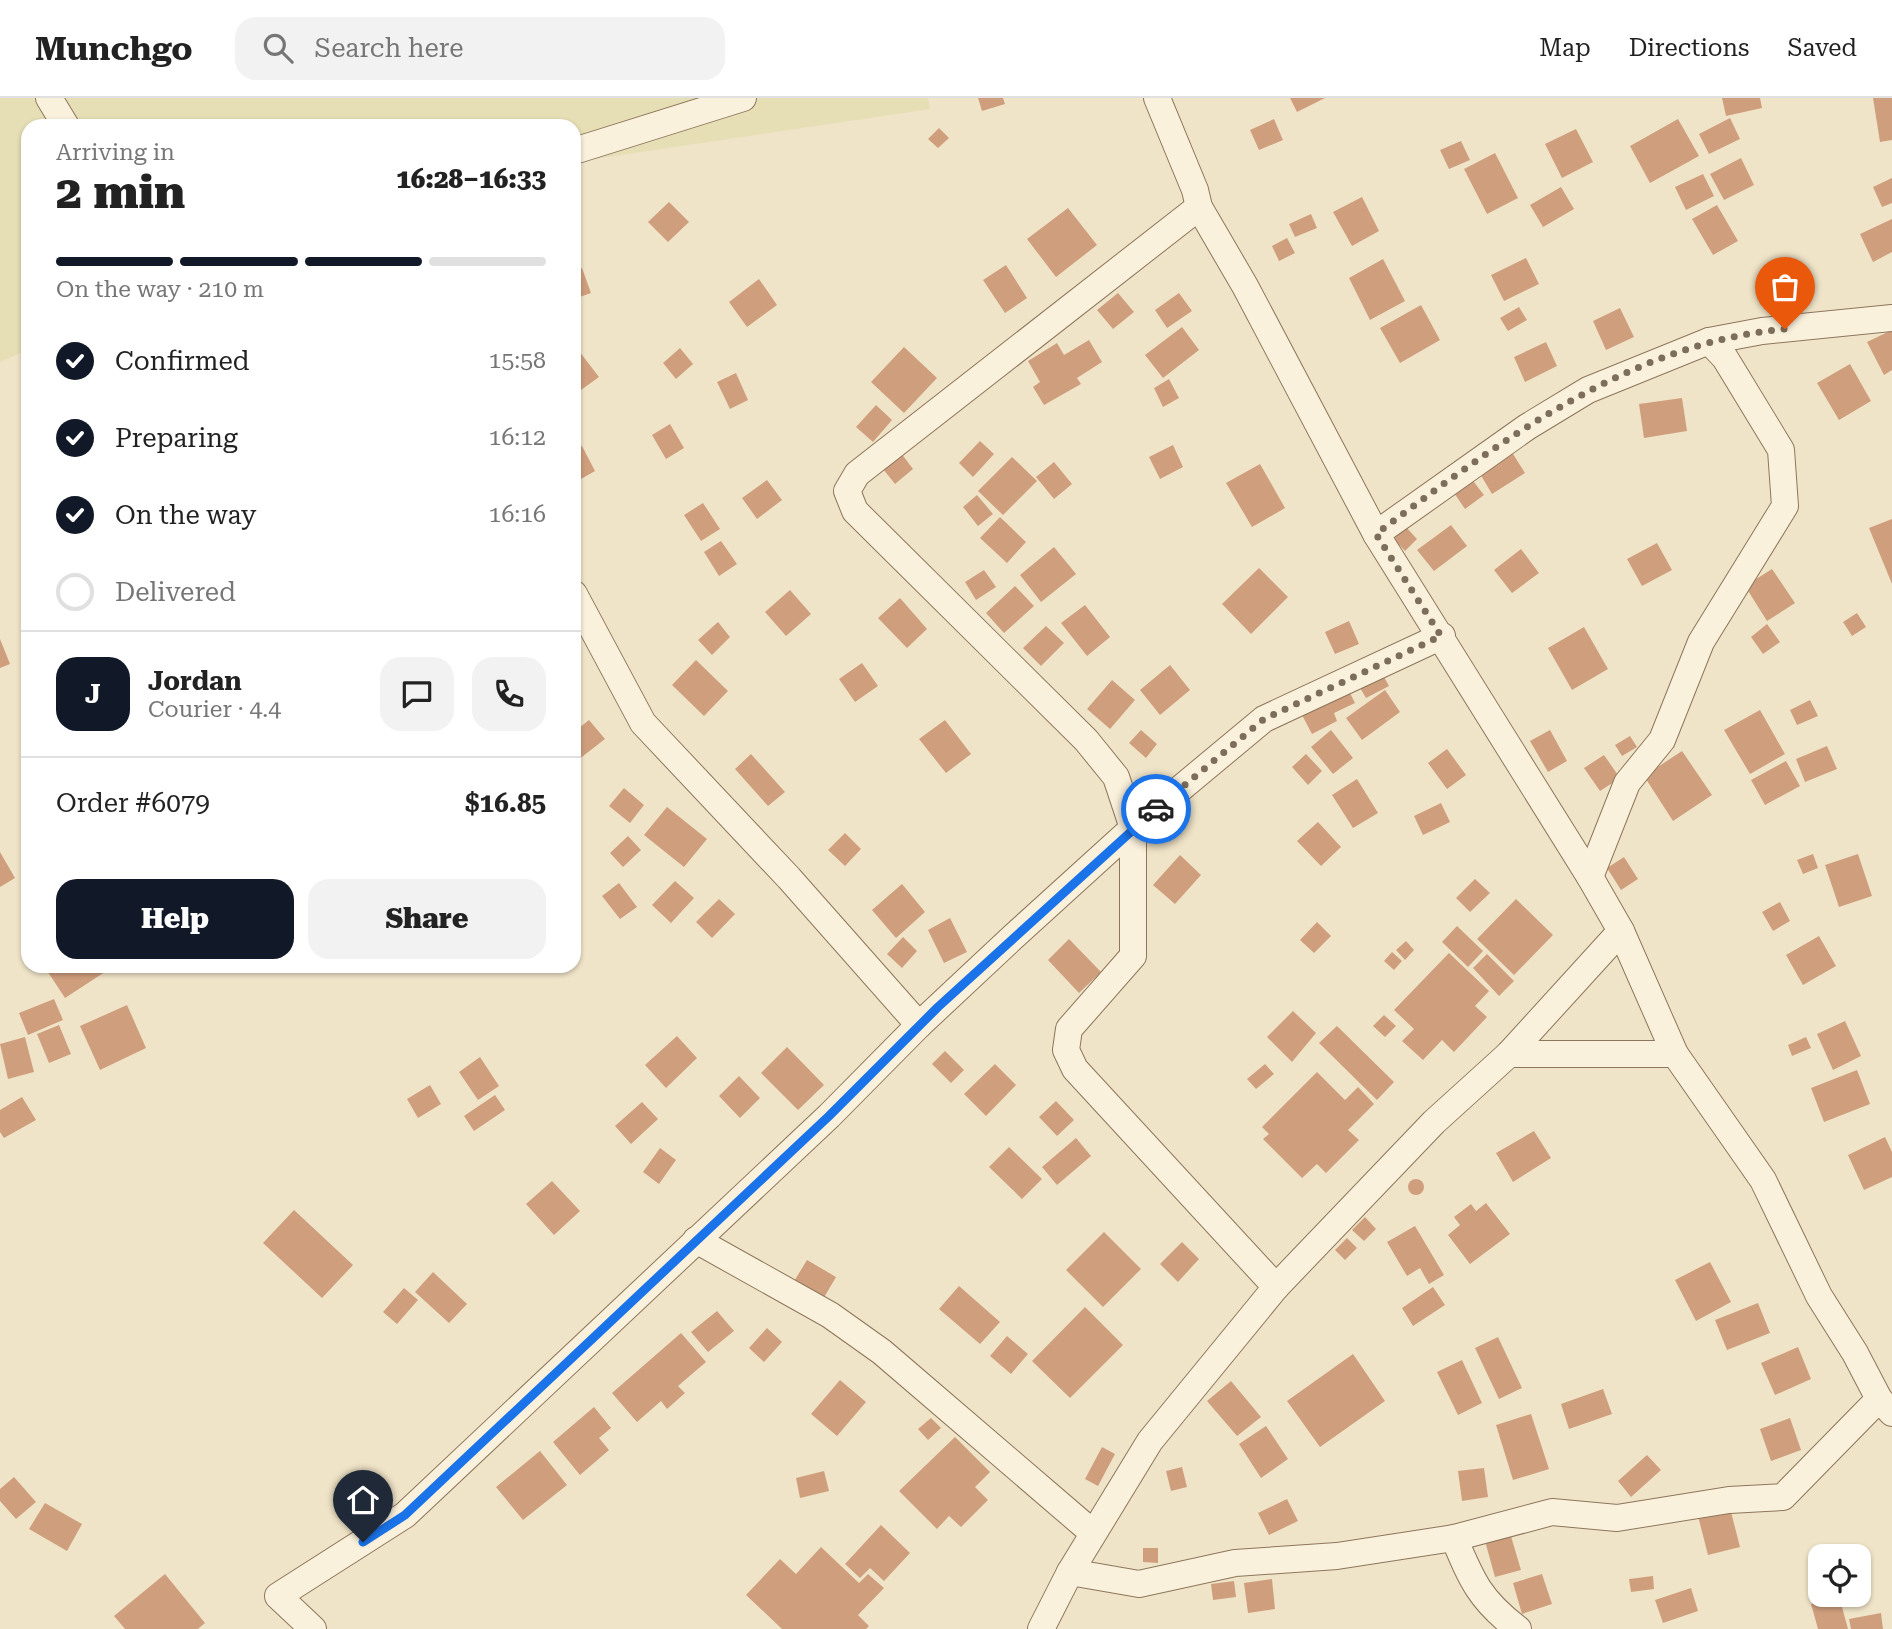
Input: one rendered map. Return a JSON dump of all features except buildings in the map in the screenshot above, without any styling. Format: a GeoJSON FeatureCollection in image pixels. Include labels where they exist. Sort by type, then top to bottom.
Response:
{"type":"FeatureCollection","features":[{"type":"Feature","properties":{"kind":"street"},"geometry":{"type":"LineString","coordinates":[[49,98],[62,119]]}},
{"type":"Feature","properties":{"kind":"street"},"geometry":{"type":"LineString","coordinates":[[581,148],[743,98]]}},
{"type":"Feature","properties":{"kind":"street"},"geometry":{"type":"LineString","coordinates":[[1070,1572],[1139,1584],[1235,1563],[1336,1556],[1454,1538],[1552,1512],[1616,1518],[1729,1500],[1783,1497],[1886,1406],[1819,1296],[1763,1180],[1675,1054],[1621,931],[1590,877],[1376,534],[1245,286],[1199,207],[1195,190],[1157,98]]}},
{"type":"Feature","properties":{"kind":"street"},"geometry":{"type":"LineString","coordinates":[[1199,207],[857,474],[847,491],[855,510],[1086,740],[1115,777],[1133,828],[1133,956],[1069,1030],[1066,1050],[1075,1069],[1276,1287]]}},
{"type":"Feature","properties":{"kind":"street"},"geometry":{"type":"LineString","coordinates":[[1376,534],[1527,426],[1588,390],[1709,341],[1762,331],[1892,318]]}},
{"type":"Feature","properties":{"kind":"street"},"geometry":{"type":"LineString","coordinates":[[1590,877],[1627,783],[1662,740],[1701,642],[1785,506],[1781,450],[1725,358],[1709,341]]}},
{"type":"Feature","properties":{"kind":"street"},"geometry":{"type":"LineString","coordinates":[[581,607],[643,723],[789,878],[919,1025]]}},
{"type":"Feature","properties":{"kind":"street"},"geometry":{"type":"LineString","coordinates":[[313,1629],[278,1596],[405,1515],[829,1116],[919,1025],[1133,828],[1264,719],[1441,636]]}},
{"type":"Feature","properties":{"kind":"street"},"geometry":{"type":"LineString","coordinates":[[1041,1629],[1070,1572],[1150,1441],[1276,1287],[1434,1122],[1509,1054],[1621,931]]}},
{"type":"Feature","properties":{"kind":"street"},"geometry":{"type":"LineString","coordinates":[[1509,1054],[1675,1054]]}},
{"type":"Feature","properties":{"kind":"street"},"geometry":{"type":"LineString","coordinates":[[696,1240],[831,1315],[882,1352],[1093,1533]]}},
{"type":"Feature","properties":{"kind":"street"},"geometry":{"type":"LineString","coordinates":[[1454,1538],[1472,1581],[1491,1608],[1518,1629]]}},
{"type":"Feature","properties":{"kind":"shaded area"},"geometry":{"type":"Polygon","coordinates":[[[0,98],[928,98],[930,109],[581,161],[581,119],[21,119],[21,353],[0,362],[0,98]]]}},
{"type":"Feature","properties":{"kind":"way so far"},"geometry":{"type":"LineString","coordinates":[[1156,809],[1264,719],[1441,636],[1376,534],[1402,514],[1527,426],[1588,390],[1709,341],[1785,329]]}},
{"type":"Feature","properties":{"kind":"route"},"geometry":{"type":"LineString","coordinates":[[363,1542],[405,1515],[829,1116],[938,1007],[1156,809]]}}]}
